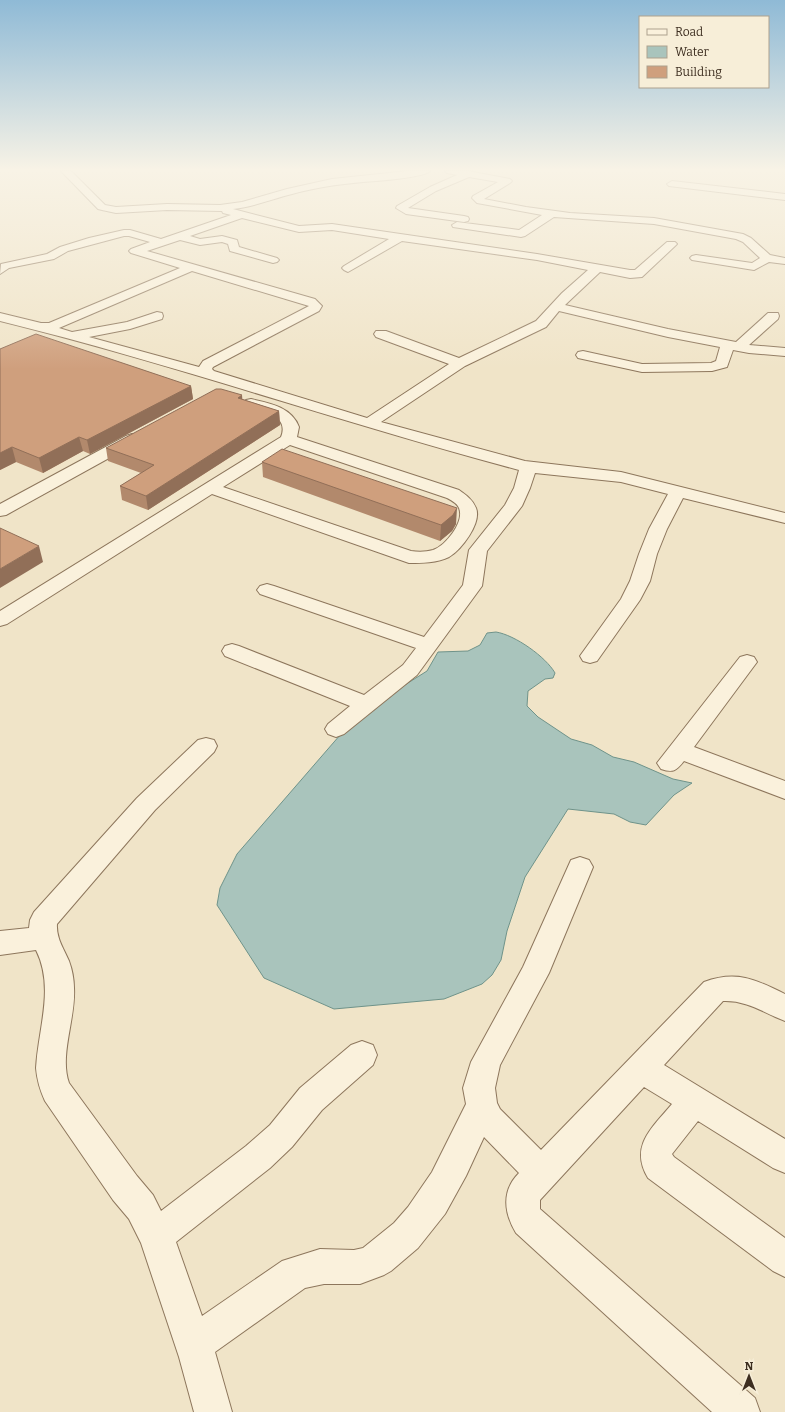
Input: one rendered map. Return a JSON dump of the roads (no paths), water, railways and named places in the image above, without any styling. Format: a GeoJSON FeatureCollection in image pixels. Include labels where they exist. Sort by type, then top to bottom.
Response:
{"type":"FeatureCollection","features":[{"type":"Feature","properties":{"kind":"street"},"geometry":{"type":"LineString","coordinates":[[0,270],[8,265],[50,257],[64,249],[107,237]]}},
{"type":"Feature","properties":{"kind":"street"},"geometry":{"type":"LineString","coordinates":[[143,237],[160,242]]}},
{"type":"Feature","properties":{"kind":"street"},"geometry":{"type":"LineString","coordinates":[[174,237],[135,251],[189,268],[311,302],[316,306],[315,308],[208,364],[205,369],[207,373]]}},
{"type":"Feature","properties":{"kind":"street"},"geometry":{"type":"LineString","coordinates":[[180,237],[200,242],[224,240],[233,242],[234,248],[273,260]]}},
{"type":"Feature","properties":{"kind":"street"},"geometry":{"type":"LineString","coordinates":[[348,268],[400,237],[630,274],[638,274],[671,244]]}},
{"type":"Feature","properties":{"kind":"street"},"geometry":{"type":"LineString","coordinates":[[741,237],[750,241],[757,250],[767,258],[785,261]]}},
{"type":"Feature","properties":{"kind":"street"},"geometry":{"type":"LineString","coordinates":[[696,258],[754,267],[767,258]]}},
{"type":"Feature","properties":{"kind":"street"},"geometry":{"type":"LineString","coordinates":[[41,327],[51,327],[189,268]]}},
{"type":"Feature","properties":{"kind":"street"},"geometry":{"type":"LineString","coordinates":[[368,423],[460,363],[541,324],[557,308],[566,296],[597,268]]}},
{"type":"Feature","properties":{"kind":"street"},"geometry":{"type":"LineString","coordinates":[[557,308],[668,334],[733,346],[785,352]]}},
{"type":"Feature","properties":{"kind":"street"},"geometry":{"type":"LineString","coordinates":[[72,336],[130,325],[157,316]]}},
{"type":"Feature","properties":{"kind":"street"},"geometry":{"type":"LineString","coordinates":[[583,355],[648,369],[712,367],[722,364],[733,346],[773,316]]}},
{"type":"Feature","properties":{"kind":"street"},"geometry":{"type":"LineString","coordinates":[[0,317],[207,373],[368,423],[528,467],[547,470],[608,474],[785,518]]}},
{"type":"Feature","properties":{"kind":"street"},"geometry":{"type":"LineString","coordinates":[[381,334],[460,363]]}},
{"type":"Feature","properties":{"kind":"street"},"geometry":{"type":"LineString","coordinates":[[0,620],[288,439],[291,428],[289,420],[278,412],[237,398]]}},
{"type":"Feature","properties":{"kind":"street"},"geometry":{"type":"LineString","coordinates":[[0,511],[143,433]]}},
{"type":"Feature","properties":{"kind":"street"},"geometry":{"type":"LineString","coordinates":[[210,488],[409,557],[426,557],[444,552],[459,537],[466,522],[468,509],[464,501],[453,494],[288,439]]}},
{"type":"Feature","properties":{"kind":"street"},"geometry":{"type":"LineString","coordinates":[[336,729],[410,670],[472,586],[476,574],[476,557],[478,550],[513,506],[522,488],[528,467]]}},
{"type":"Feature","properties":{"kind":"street"},"geometry":{"type":"LineString","coordinates":[[590,656],[630,600],[658,529],[678,491]]}},
{"type":"Feature","properties":{"kind":"street"},"geometry":{"type":"LineString","coordinates":[[267,590],[428,645]]}},
{"type":"Feature","properties":{"kind":"street"},"geometry":{"type":"LineString","coordinates":[[232,651],[368,705]]}},
{"type":"Feature","properties":{"kind":"street"},"geometry":{"type":"LineString","coordinates":[[747,662],[674,756],[785,790]]}},
{"type":"Feature","properties":{"kind":"street"},"geometry":{"type":"LineString","coordinates":[[206,746],[146,804],[44,920],[42,927],[56,965],[60,986],[60,1005],[51,1067],[52,1082],[56,1091],[142,1208],[156,1236],[194,1344],[213,1412]]}},
{"type":"Feature","properties":{"kind":"street"},"geometry":{"type":"LineString","coordinates":[[542,1174],[489,1120],[482,1105],[479,1088],[486,1062],[535,973],[580,867]]}},
{"type":"Feature","properties":{"kind":"street"},"geometry":{"type":"LineString","coordinates":[[0,943],[45,938]]}},
{"type":"Feature","properties":{"kind":"street"},"geometry":{"type":"LineString","coordinates":[[741,1412],[528,1221],[523,1213],[522,1205],[524,1192],[714,991],[721,988],[742,989],[785,1008]]}},
{"type":"Feature","properties":{"kind":"street"},"geometry":{"type":"LineString","coordinates":[[156,1236],[258,1157],[281,1136],[311,1099],[362,1055]]}},
{"type":"Feature","properties":{"kind":"street"},"geometry":{"type":"LineString","coordinates":[[641,1068],[785,1156]]}},
{"type":"Feature","properties":{"kind":"street"},"geometry":{"type":"LineString","coordinates":[[694,1101],[657,1147],[657,1163],[662,1169],[785,1259]]}},
{"type":"Feature","properties":{"kind":"street"},"geometry":{"type":"LineString","coordinates":[[194,1344],[295,1274],[312,1268],[325,1266],[345,1268],[362,1267],[373,1263],[404,1238],[426,1214],[446,1182],[482,1105]]}},
{"type":"Feature","properties":{"kind":"water"},"geometry":{"type":"Polygon","coordinates":[[[496,632],[512,637],[521,642],[545,660],[555,673],[553,678],[545,679],[528,691],[527,706],[538,717],[571,739],[592,745],[613,757],[634,762],[673,779],[692,783],[674,795],[646,825],[630,822],[614,814],[568,809],[525,877],[507,931],[501,960],[492,975],[482,984],[444,999],[334,1009],[264,978],[217,905],[220,888],[237,854],[347,727],[384,698],[427,671],[438,652],[468,651],[480,645],[487,633],[496,632]]]}}]}
